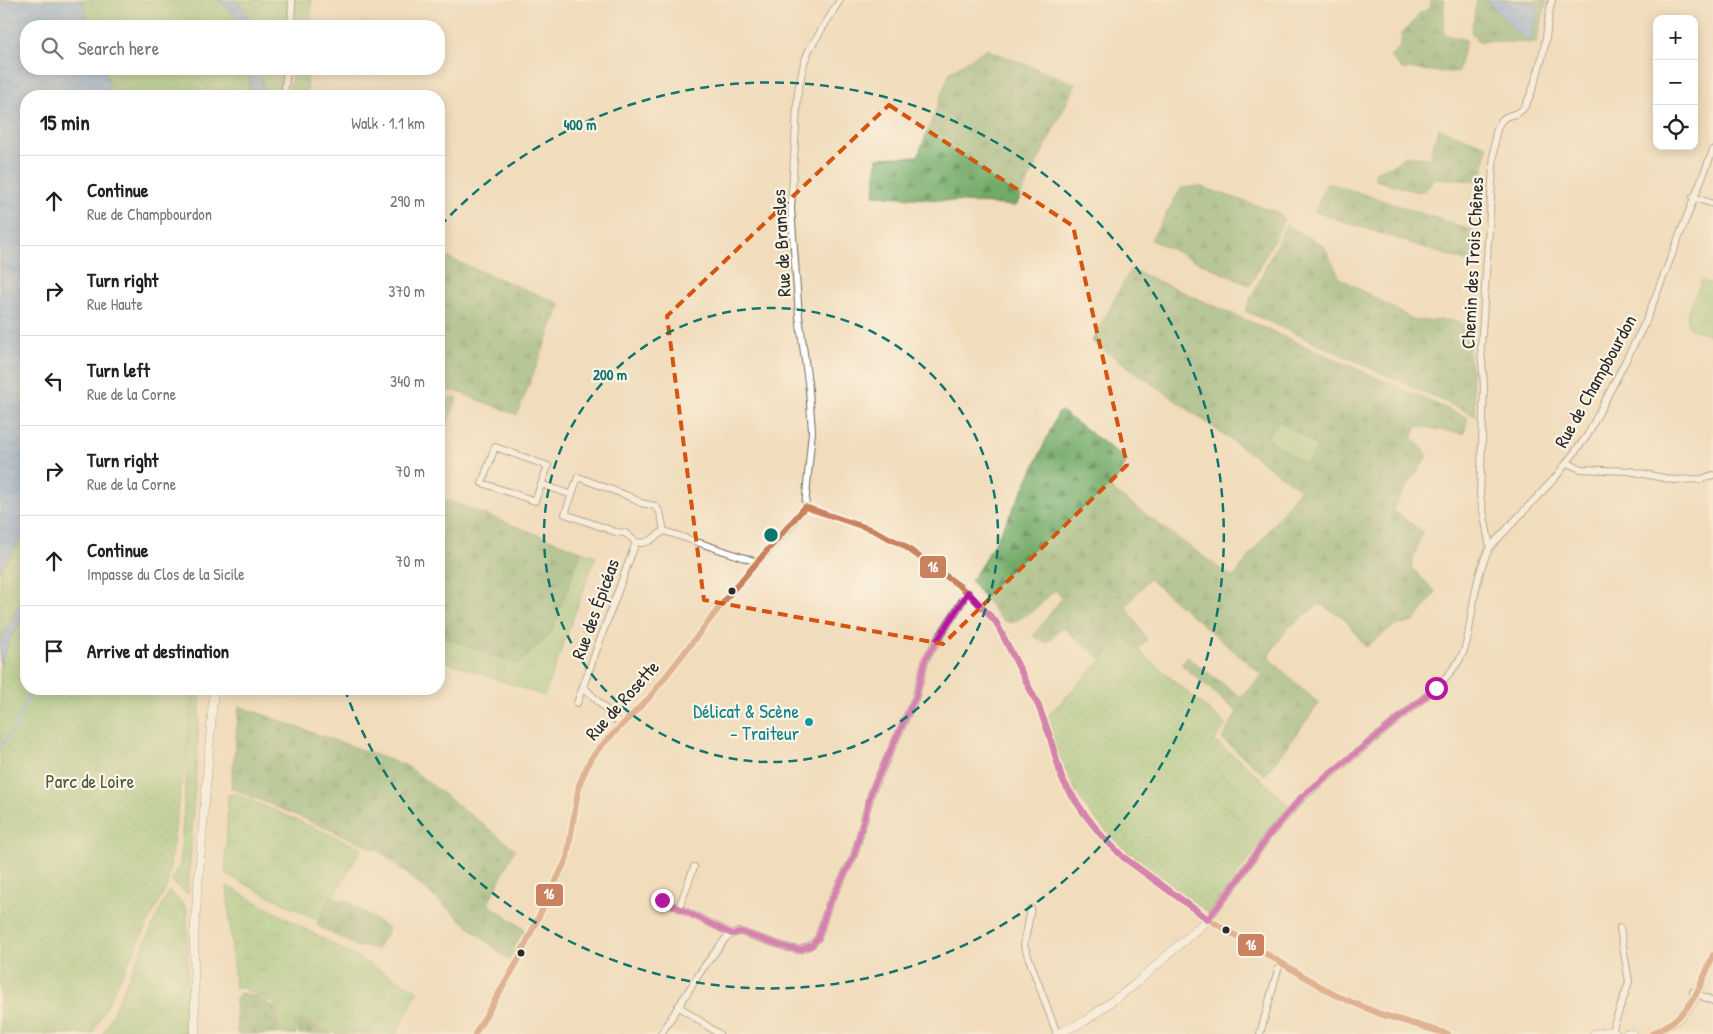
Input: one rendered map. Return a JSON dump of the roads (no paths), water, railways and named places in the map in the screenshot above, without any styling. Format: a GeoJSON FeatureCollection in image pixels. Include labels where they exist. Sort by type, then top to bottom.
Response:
{"type":"FeatureCollection","features":[{"type":"Feature","properties":{"kind":"street"},"geometry":{"type":"LineString","coordinates":[[291,20],[292,0]]}},
{"type":"Feature","properties":{"kind":"street","name":"Rue de Bransles"},"geometry":{"type":"LineString","coordinates":[[804,507],[811,445],[811,423],[809,390],[799,316],[791,209],[798,91],[804,62],[840,0]]}},
{"type":"Feature","properties":{"kind":"street","name":"Chemin des Trois Chênes"},"geometry":{"type":"LineString","coordinates":[[1490,547],[1480,495],[1484,386],[1481,348],[1495,137],[1497,124],[1502,119],[1521,111],[1529,99],[1545,44],[1548,11],[1552,0]]}},
{"type":"Feature","properties":{"kind":"street"},"geometry":{"type":"LineString","coordinates":[[285,90],[286,75]]}},
{"type":"Feature","properties":{"kind":"street","name":"Rue de Champbourdon"},"geometry":{"type":"LineString","coordinates":[[1208,919],[1268,836],[1303,796],[1436,688],[1456,668],[1464,653],[1467,642],[1478,576],[1490,547],[1567,463],[1587,436],[1646,321],[1713,150]]}},
{"type":"Feature","properties":{"kind":"street"},"geometry":{"type":"LineString","coordinates":[[1694,197],[1713,204]]}},
{"type":"Feature","properties":{"kind":"street"},"geometry":{"type":"LineString","coordinates":[[495,447],[548,466],[541,484],[535,501],[482,483],[495,447]]}},
{"type":"Feature","properties":{"kind":"street"},"geometry":{"type":"LineString","coordinates":[[1567,463],[1581,469],[1630,471],[1674,480],[1702,479],[1713,476]]}},
{"type":"Feature","properties":{"kind":"street","name":"Rue des Épicéas"},"geometry":{"type":"LineString","coordinates":[[578,477],[628,496],[641,503],[655,506],[660,512],[664,531],[649,541],[636,542],[629,534],[616,532],[565,514],[578,477]]}},
{"type":"Feature","properties":{"kind":"street"},"geometry":{"type":"LineString","coordinates":[[541,484],[572,495]]}},
{"type":"Feature","properties":{"kind":"street"},"geometry":{"type":"LineString","coordinates":[[804,507],[873,530],[902,545],[937,568],[968,592],[996,622],[1039,707],[1062,779],[1083,812],[1101,835],[1123,857],[1208,919],[1336,995],[1380,1014],[1448,1034]]}},
{"type":"Feature","properties":{"kind":"street","name":"Rue de Rosette"},"geometry":{"type":"LineString","coordinates":[[475,1034],[515,966],[560,874],[567,855],[579,785],[590,760],[601,746],[649,698],[734,590],[804,507]]}},
{"type":"Feature","properties":{"kind":"street"},"geometry":{"type":"LineString","coordinates":[[664,531],[757,562]]}},
{"type":"Feature","properties":{"kind":"street","name":"Rue des Épicéas"},"geometry":{"type":"LineString","coordinates":[[577,702],[636,542]]}},
{"type":"Feature","properties":{"kind":"street"},"geometry":{"type":"LineString","coordinates":[[661,1034],[678,1006],[726,938],[732,934],[741,932],[800,950],[812,945],[818,938],[828,906],[854,856],[872,790],[916,696],[926,658],[968,592]]}},
{"type":"Feature","properties":{"kind":"street","name":"Rue des Épicéas"},"geometry":{"type":"LineString","coordinates":[[583,686],[621,725]]}},
{"type":"Feature","properties":{"kind":"street"},"geometry":{"type":"LineString","coordinates":[[195,1034],[194,935],[213,695]]}},
{"type":"Feature","properties":{"kind":"street"},"geometry":{"type":"LineString","coordinates":[[679,908],[694,867]]}},
{"type":"Feature","properties":{"kind":"street"},"geometry":{"type":"LineString","coordinates":[[662,900],[732,934]]}},
{"type":"Feature","properties":{"kind":"street"},"geometry":{"type":"LineString","coordinates":[[1031,909],[1024,945],[1057,1034],[1085,1021],[1133,986],[1208,919]]}},
{"type":"Feature","properties":{"kind":"street"},"geometry":{"type":"LineString","coordinates":[[1594,1034],[1614,1032],[1629,982],[1620,928]]}},
{"type":"Feature","properties":{"kind":"street"},"geometry":{"type":"LineString","coordinates":[[1652,1034],[1674,1023],[1684,1015],[1713,955]]}},
{"type":"Feature","properties":{"kind":"street"},"geometry":{"type":"LineString","coordinates":[[1260,1034],[1280,962]]}},
{"type":"Feature","properties":{"kind":"street"},"geometry":{"type":"LineString","coordinates":[[1695,993],[1713,1001]]}},
{"type":"Feature","properties":{"kind":"street"},"geometry":{"type":"LineString","coordinates":[[678,1006],[720,1034]]}},
{"type":"Feature","properties":{"kind":"street"},"geometry":{"type":"LineString","coordinates":[[1626,1034],[1632,1034]]}},
{"type":"Feature","properties":{"kind":"water"},"geometry":{"type":"Polygon","coordinates":[[[0,0],[82,0],[88,20],[20,20],[20,75],[106,75],[110,88],[108,90],[20,90],[20,540],[0,571],[0,0]]]}},
{"type":"Feature","properties":{"kind":"water"},"geometry":{"type":"Polygon","coordinates":[[[218,0],[233,1],[241,4],[249,20],[236,20],[234,14],[218,0]]]}},
{"type":"Feature","properties":{"kind":"water"},"geometry":{"type":"Polygon","coordinates":[[[1486,0],[1521,1],[1538,6],[1530,42],[1517,32],[1486,0]]]}},
{"type":"Feature","properties":{"kind":"water"},"geometry":{"type":"Polygon","coordinates":[[[249,75],[262,75],[263,90],[250,90],[249,75]]]}},
{"type":"Feature","properties":{"kind":"water"},"geometry":{"type":"Polygon","coordinates":[[[20,605],[20,623],[10,639],[0,665],[0,641],[20,605]]]}},
{"type":"Feature","properties":{"kind":"waterway"},"geometry":{"type":"LineString","coordinates":[[0,746],[15,727],[29,695]]}},
{"type":"Feature","properties":{"kind":"place","name":"Délicat & Scène - Traiteur"},"geometry":{"type":"Point","coordinates":[809,722]}},
{"type":"Feature","properties":{"kind":"park label","name":"Parc de Loire"},"geometry":{"type":"Point","coordinates":[90,781]}}]}
